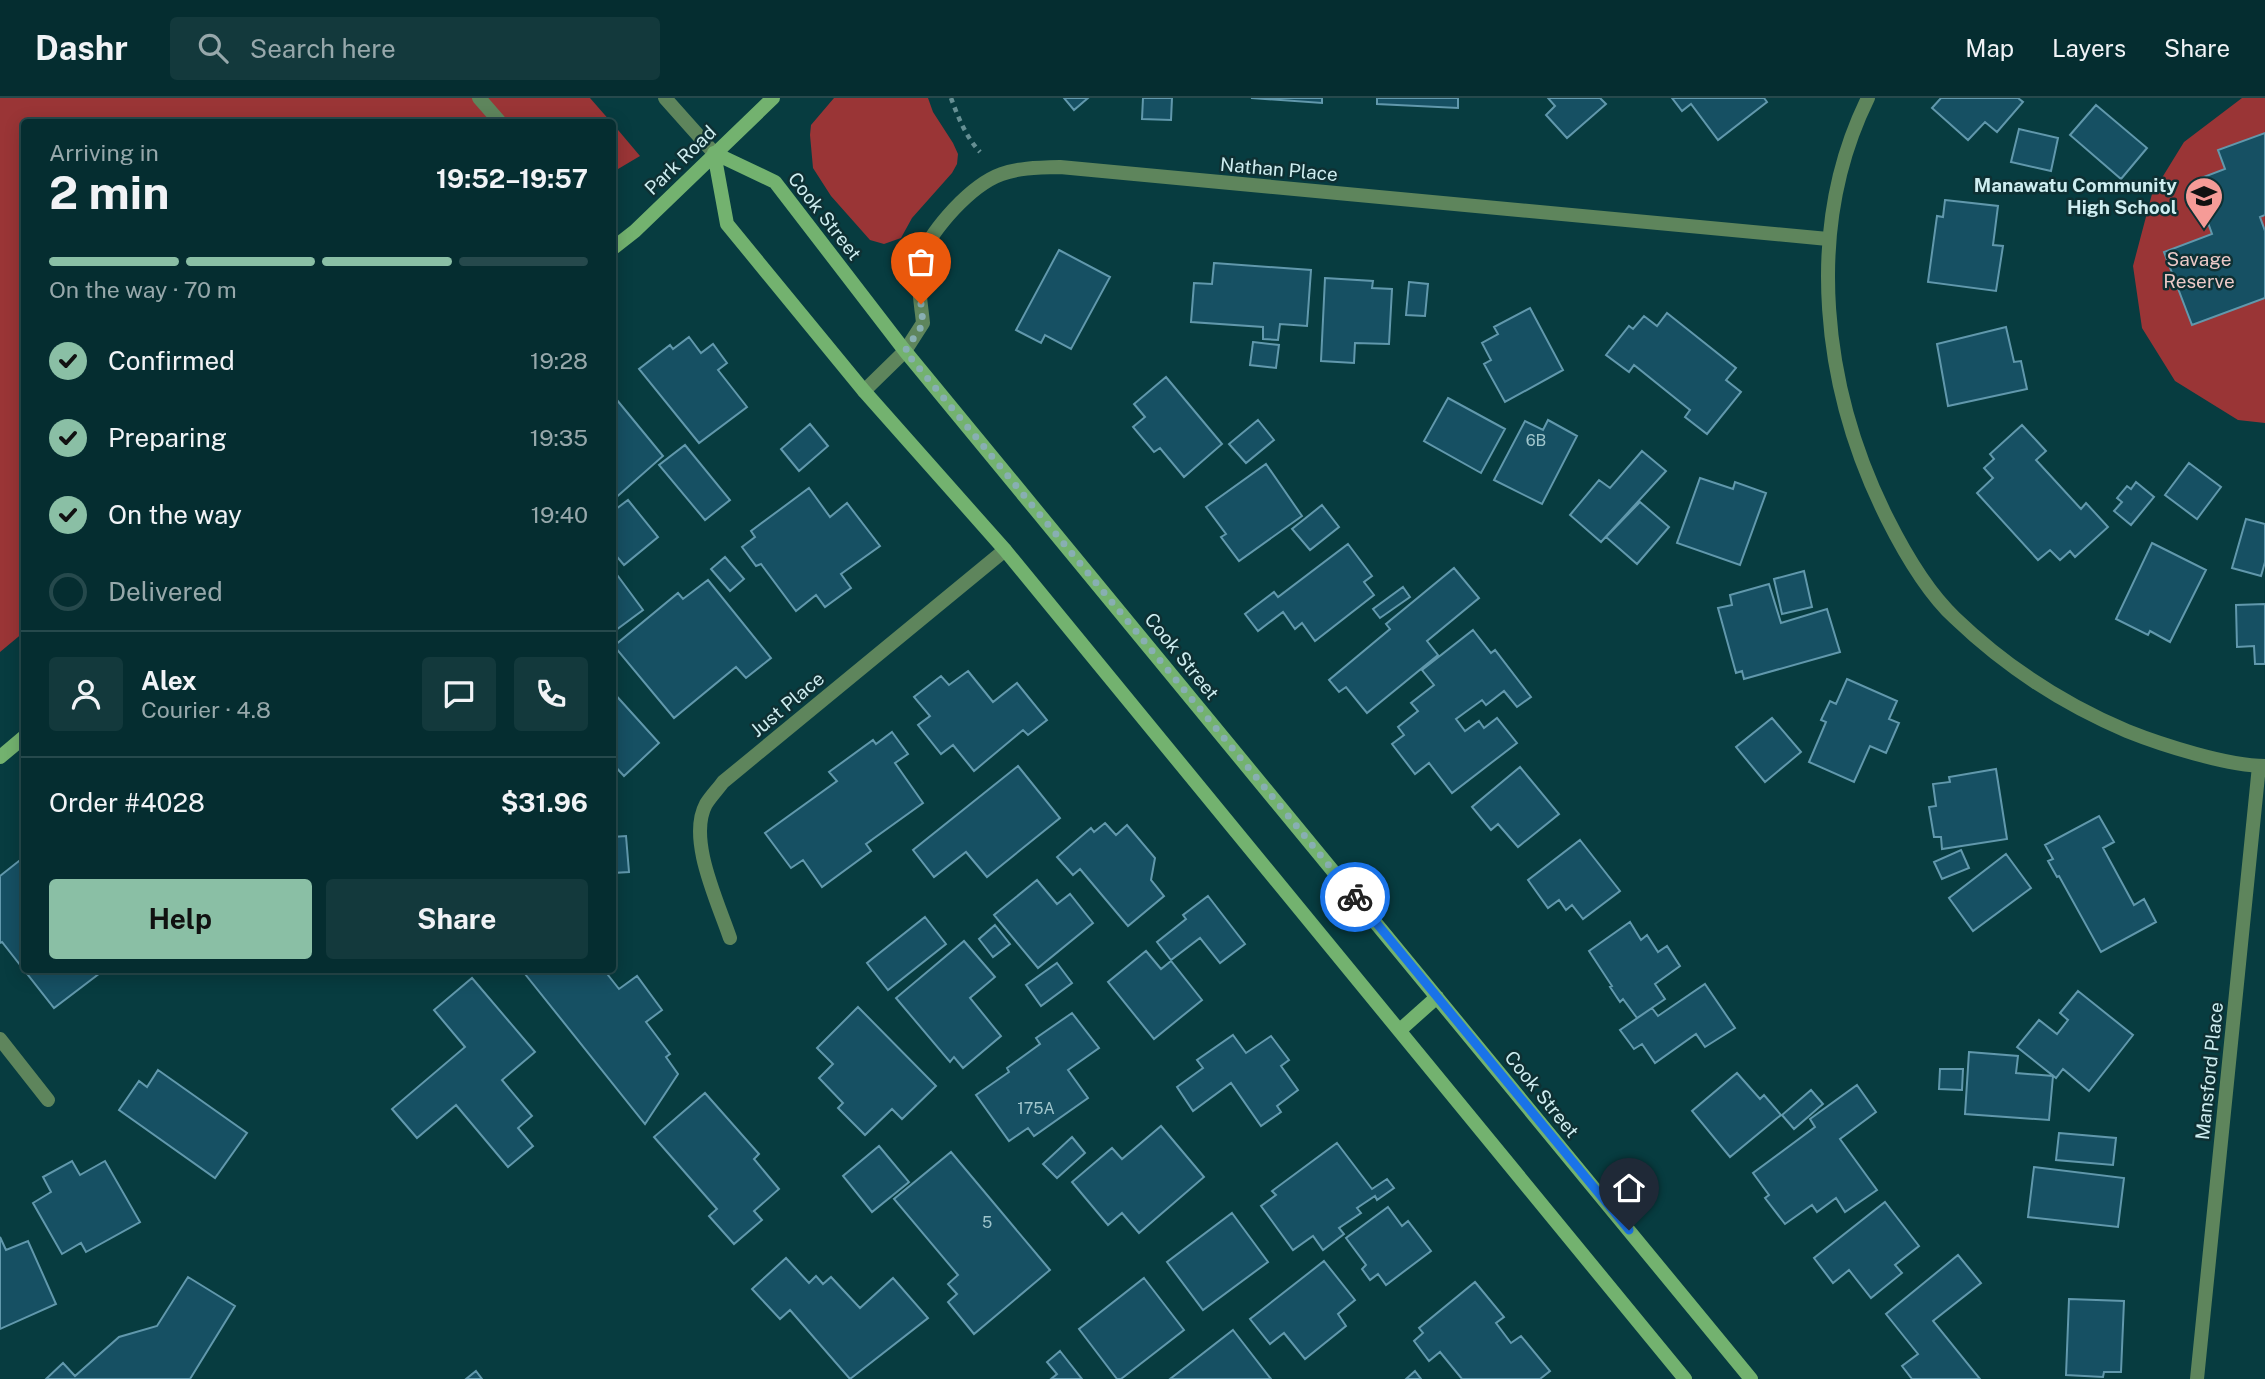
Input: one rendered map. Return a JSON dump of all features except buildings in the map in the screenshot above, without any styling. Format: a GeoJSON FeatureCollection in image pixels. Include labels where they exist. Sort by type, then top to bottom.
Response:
{"type":"FeatureCollection","features":[{"type":"Feature","properties":{"kind":"street"},"geometry":{"type":"LineString","coordinates":[[479,98],[496,119]]}},
{"type":"Feature","properties":{"kind":"street"},"geometry":{"type":"LineString","coordinates":[[665,98],[714,153],[727,224],[864,391],[1005,550],[1685,1379]]}},
{"type":"Feature","properties":{"kind":"street","name":"Park Road"},"geometry":{"type":"LineString","coordinates":[[616,246],[635,231],[773,98]]}},
{"type":"Feature","properties":{"kind":"street"},"geometry":{"type":"LineString","coordinates":[[1868,98],[1842,172],[1828,239],[1828,306],[1836,368],[1852,433],[1877,497],[1907,557],[1953,617],[2033,682],[2085,714],[2202,755],[2262,766]]}},
{"type":"Feature","properties":{"kind":"street","name":"Cook Street"},"geometry":{"type":"LineString","coordinates":[[714,153],[775,182],[905,351],[1751,1379]]}},
{"type":"Feature","properties":{"kind":"street","name":"Nathan Place"},"geometry":{"type":"LineString","coordinates":[[864,391],[905,351],[923,324],[919,286],[923,255],[938,227],[980,184],[1001,173],[1027,168],[1060,167],[1828,239]]}},
{"type":"Feature","properties":{"kind":"street","name":"Just Place"},"geometry":{"type":"LineString","coordinates":[[730,938],[705,865],[699,835],[705,806],[723,782],[1005,550]]}},
{"type":"Feature","properties":{"kind":"street"},"geometry":{"type":"LineString","coordinates":[[0,757],[21,740]]}},
{"type":"Feature","properties":{"kind":"street","name":"Mansford Place"},"geometry":{"type":"LineString","coordinates":[[2197,1379],[2262,766]]}},
{"type":"Feature","properties":{"kind":"street"},"geometry":{"type":"LineString","coordinates":[[1400,1030],[1437,997]]}},
{"type":"Feature","properties":{"kind":"street"},"geometry":{"type":"LineString","coordinates":[[0,1039],[48,1100]]}},
{"type":"Feature","properties":{"kind":"path"},"geometry":{"type":"LineString","coordinates":[[950,98],[973,144],[1001,173]]}},
{"type":"Feature","properties":{"kind":"green space"},"geometry":{"type":"Polygon","coordinates":[[[0,98],[590,98],[608,119],[21,119],[21,634],[0,652],[0,98]]]}},
{"type":"Feature","properties":{"kind":"green space"},"geometry":{"type":"Polygon","coordinates":[[[834,98],[928,98],[933,112],[953,143],[958,154],[957,164],[912,218],[901,238],[884,244],[870,240],[831,196],[813,168],[811,125],[834,98]]]}},
{"type":"Feature","properties":{"kind":"green space","name":"Savage Reserve"},"geometry":{"type":"Polygon","coordinates":[[[2242,98],[2265,98],[2265,423],[2238,420],[2175,381],[2142,328],[2133,266],[2152,194],[2184,142],[2242,98]]]}},
{"type":"Feature","properties":{"kind":"green space"},"geometry":{"type":"Polygon","coordinates":[[[616,128],[640,156],[616,170],[616,128]]]}},
{"type":"Feature","properties":{"kind":"way so far"},"geometry":{"type":"LineString","coordinates":[[921,304],[923,324],[905,351],[1355,897]]}},
{"type":"Feature","properties":{"kind":"place","name":"Manawatu Community High School"},"geometry":{"type":"Point","coordinates":[2204,230]}},
{"type":"Feature","properties":{"kind":"route"},"geometry":{"type":"LineString","coordinates":[[1355,897],[1629,1230]]}}]}
